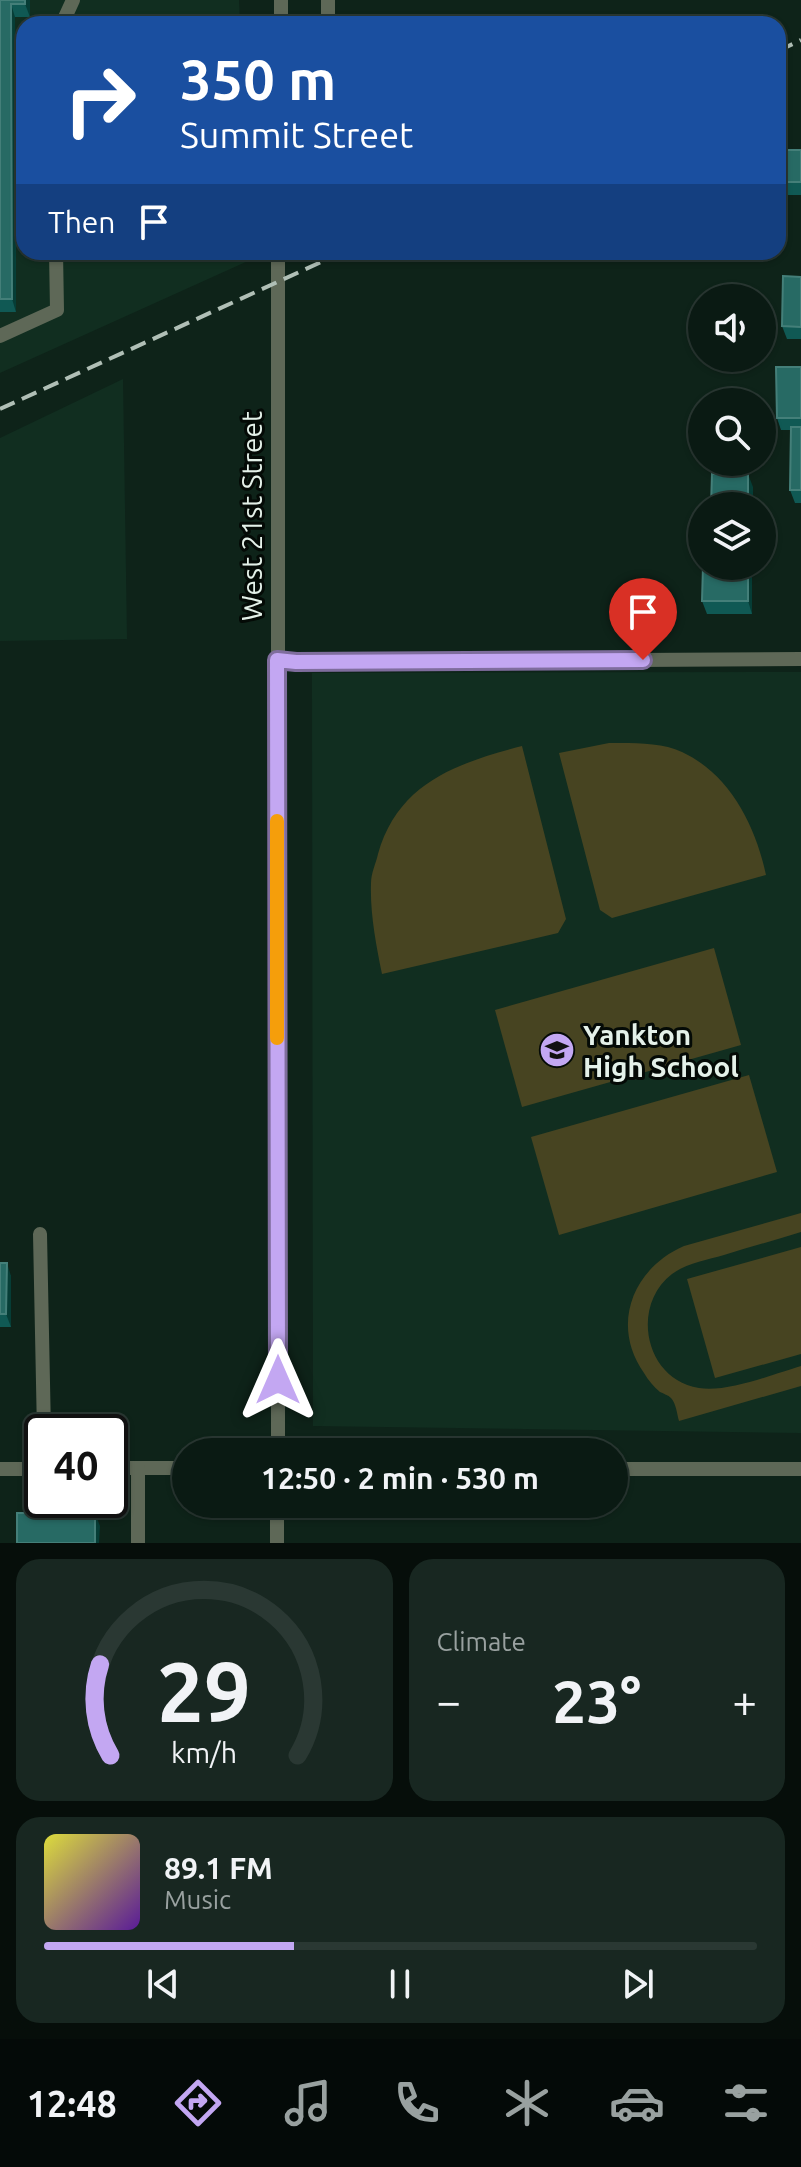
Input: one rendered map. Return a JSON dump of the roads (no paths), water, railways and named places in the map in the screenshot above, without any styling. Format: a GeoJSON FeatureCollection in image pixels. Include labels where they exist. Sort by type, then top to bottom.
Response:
{"type":"FeatureCollection","features":[{"type":"Feature","properties":{"kind":"street"},"geometry":{"type":"LineString","coordinates":[[0,336],[57,310],[56,260]]}},
{"type":"Feature","properties":{"kind":"street","name":"West 21st Street"},"geometry":{"type":"LineString","coordinates":[[278,260],[278,1438]]}},
{"type":"Feature","properties":{"kind":"street"},"geometry":{"type":"LineString","coordinates":[[277,660],[801,659]]}},
{"type":"Feature","properties":{"kind":"street"},"geometry":{"type":"LineString","coordinates":[[40,1234],[44,1414]]}},
{"type":"Feature","properties":{"kind":"street"},"geometry":{"type":"LineString","coordinates":[[128,1468],[172,1468]]}},
{"type":"Feature","properties":{"kind":"street"},"geometry":{"type":"LineString","coordinates":[[138,1468],[138,1543]]}},
{"type":"Feature","properties":{"kind":"street"},"geometry":{"type":"LineString","coordinates":[[0,1469],[24,1469]]}},
{"type":"Feature","properties":{"kind":"street"},"geometry":{"type":"LineString","coordinates":[[628,1469],[801,1469]]}},
{"type":"Feature","properties":{"kind":"street"},"geometry":{"type":"LineString","coordinates":[[277,1518],[277,1543]]}},
{"type":"Feature","properties":{"kind":"railway"},"geometry":{"type":"LineString","coordinates":[[786,47],[801,40]]}},
{"type":"Feature","properties":{"kind":"railway"},"geometry":{"type":"LineString","coordinates":[[0,409],[326,260]]}},
{"type":"Feature","properties":{"kind":"place","name":"Yankton High School"},"geometry":{"type":"Point","coordinates":[557,1050]}}]}
